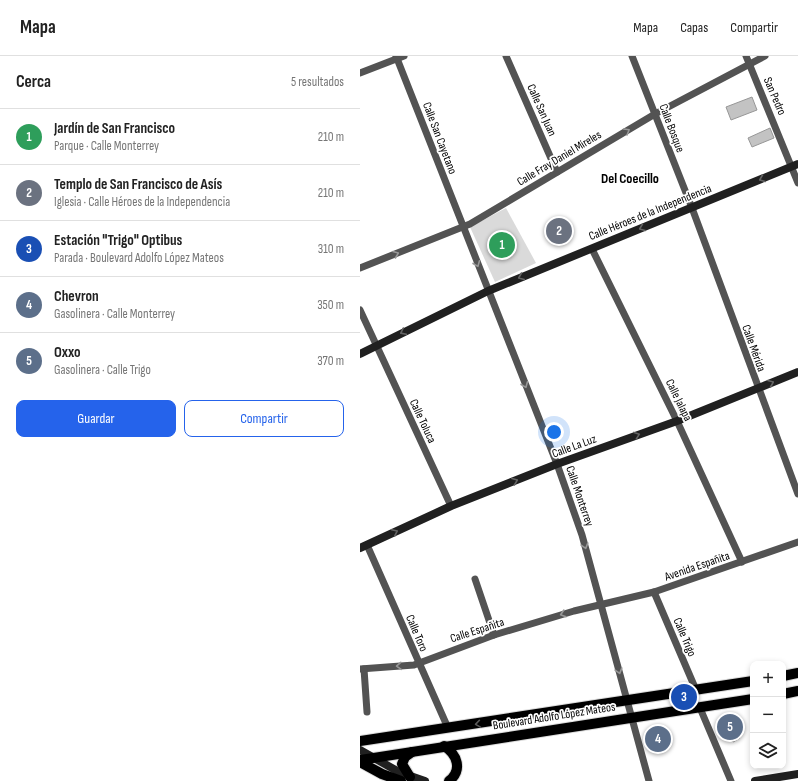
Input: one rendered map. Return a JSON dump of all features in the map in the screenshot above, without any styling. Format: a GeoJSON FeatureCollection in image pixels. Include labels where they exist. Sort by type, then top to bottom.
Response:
{"type":"FeatureCollection","features":[{"type":"Feature","properties":{"kind":"main road"},"geometry":{"type":"LineString","coordinates":[[786,675],[798,673]]}},
{"type":"Feature","properties":{"kind":"main road","name":"Boulevard Adolfo López Mateos"},"geometry":{"type":"LineString","coordinates":[[360,741],[750,681]]}},
{"type":"Feature","properties":{"kind":"main road"},"geometry":{"type":"LineString","coordinates":[[786,693],[798,691]]}},
{"type":"Feature","properties":{"kind":"main road","name":"Boulevard Adolfo López Mateos"},"geometry":{"type":"LineString","coordinates":[[365,760],[444,746],[750,700]]}},
{"type":"Feature","properties":{"kind":"main road"},"geometry":{"type":"LineString","coordinates":[[444,746],[454,754],[457,763],[456,771],[449,781]]}},
{"type":"Feature","properties":{"kind":"main road"},"geometry":{"type":"LineString","coordinates":[[406,779],[402,762],[405,757],[413,752]]}},
{"type":"Feature","properties":{"kind":"main road"},"geometry":{"type":"LineString","coordinates":[[365,760],[382,774],[406,779]]}},
{"type":"Feature","properties":{"kind":"main road"},"geometry":{"type":"LineString","coordinates":[[360,769],[383,781]]}},
{"type":"Feature","properties":{"kind":"street","name":"Calle San Juan"},"geometry":{"type":"LineString","coordinates":[[506,56],[557,172]]}},
{"type":"Feature","properties":{"kind":"street","name":"Calle Bosque"},"geometry":{"type":"LineString","coordinates":[[632,56],[692,208]]}},
{"type":"Feature","properties":{"kind":"street","name":"San Pedro"},"geometry":{"type":"LineString","coordinates":[[746,56],[795,166],[798,183]]}},
{"type":"Feature","properties":{"kind":"street","name":"Calle Fray Daniel Mireles"},"geometry":{"type":"LineString","coordinates":[[360,268],[463,228],[656,114],[765,56]]}},
{"type":"Feature","properties":{"kind":"street"},"geometry":{"type":"LineString","coordinates":[[360,73],[399,57]]}},
{"type":"Feature","properties":{"kind":"street","name":"Calle San Cayetano"},"geometry":{"type":"LineString","coordinates":[[399,57],[463,228]]}},
{"type":"Feature","properties":{"kind":"street","name":"Calle Héroes de la Independencia"},"geometry":{"type":"LineString","coordinates":[[360,354],[375,345],[488,291],[795,166]]}},
{"type":"Feature","properties":{"kind":"street","name":"Calle Mérida"},"geometry":{"type":"LineString","coordinates":[[692,208],[798,494]]}},
{"type":"Feature","properties":{"kind":"street","name":"Calle Monterrey"},"geometry":{"type":"LineString","coordinates":[[463,228],[557,464],[582,535],[631,717],[650,781]]}},
{"type":"Feature","properties":{"kind":"street","name":"Calle Jalapa"},"geometry":{"type":"LineString","coordinates":[[592,249],[677,421],[742,562]]}},
{"type":"Feature","properties":{"kind":"street","name":"Calle Toluca"},"geometry":{"type":"LineString","coordinates":[[360,310],[451,506]]}},
{"type":"Feature","properties":{"kind":"street","name":"Calle La Luz"},"geometry":{"type":"LineString","coordinates":[[364,546],[451,506],[557,464],[677,421],[798,372]]}},
{"type":"Feature","properties":{"kind":"street","name":"Avenida Españita"},"geometry":{"type":"LineString","coordinates":[[600,604],[654,592],[798,542]]}},
{"type":"Feature","properties":{"kind":"street","name":"Calle Toro"},"geometry":{"type":"LineString","coordinates":[[364,546],[448,728]]}},
{"type":"Feature","properties":{"kind":"street"},"geometry":{"type":"LineString","coordinates":[[475,579],[494,635]]}},
{"type":"Feature","properties":{"kind":"street","name":"Calle Trigo"},"geometry":{"type":"LineString","coordinates":[[654,592],[696,690]]}},
{"type":"Feature","properties":{"kind":"street","name":"Calle Españita"},"geometry":{"type":"LineString","coordinates":[[362,669],[408,666],[494,635],[600,604]]}},
{"type":"Feature","properties":{"kind":"street"},"geometry":{"type":"LineString","coordinates":[[362,669],[366,712]]}},
{"type":"Feature","properties":{"kind":"street"},"geometry":{"type":"LineString","coordinates":[[700,708],[731,781]]}},
{"type":"Feature","properties":{"kind":"street"},"geometry":{"type":"LineString","coordinates":[[360,750],[365,760]]}},
{"type":"Feature","properties":{"kind":"street"},"geometry":{"type":"LineString","coordinates":[[756,781],[798,774]]}},
{"type":"Feature","properties":{"kind":"street"},"geometry":{"type":"LineString","coordinates":[[406,779],[424,781]]}},
{"type":"Feature","properties":{"kind":"shaded area"},"geometry":{"type":"Polygon","coordinates":[[[506,208],[536,263],[495,282],[470,227],[506,208]]]}},
{"type":"Feature","properties":{"kind":"building"},"geometry":{"type":"Polygon","coordinates":[[[752,97],[757,110],[731,120],[726,107],[752,97]]]}},
{"type":"Feature","properties":{"kind":"building"},"geometry":{"type":"Polygon","coordinates":[[[770,128],[774,138],[752,147],[748,138],[770,128]]]}},
{"type":"Feature","properties":{"kind":"building"},"geometry":{"type":"Polygon","coordinates":[[[731,720],[740,738],[733,742],[724,723],[731,720]]]}},
{"type":"Feature","properties":{"kind":"building"},"geometry":{"type":"Polygon","coordinates":[[[660,727],[663,743],[655,744],[652,729],[660,727]]]}},
{"type":"Feature","properties":{"kind":"place","name":"Templo de San Francisco de Asís"},"geometry":{"type":"Point","coordinates":[559,231]}},
{"type":"Feature","properties":{"kind":"place","name":"Jardín de San Francisco"},"geometry":{"type":"Point","coordinates":[502,245]}},
{"type":"Feature","properties":{"kind":"place","name":"Estación \"Trigo\" Optibus"},"geometry":{"type":"Point","coordinates":[684,697]}},
{"type":"Feature","properties":{"kind":"place","name":"Oxxo"},"geometry":{"type":"Point","coordinates":[730,727]}},
{"type":"Feature","properties":{"kind":"place","name":"Chevron"},"geometry":{"type":"Point","coordinates":[658,739]}},
{"type":"Feature","properties":{"kind":"district","name":"Del Coecillo"},"geometry":{"type":"Point","coordinates":[630,178]}}]}
